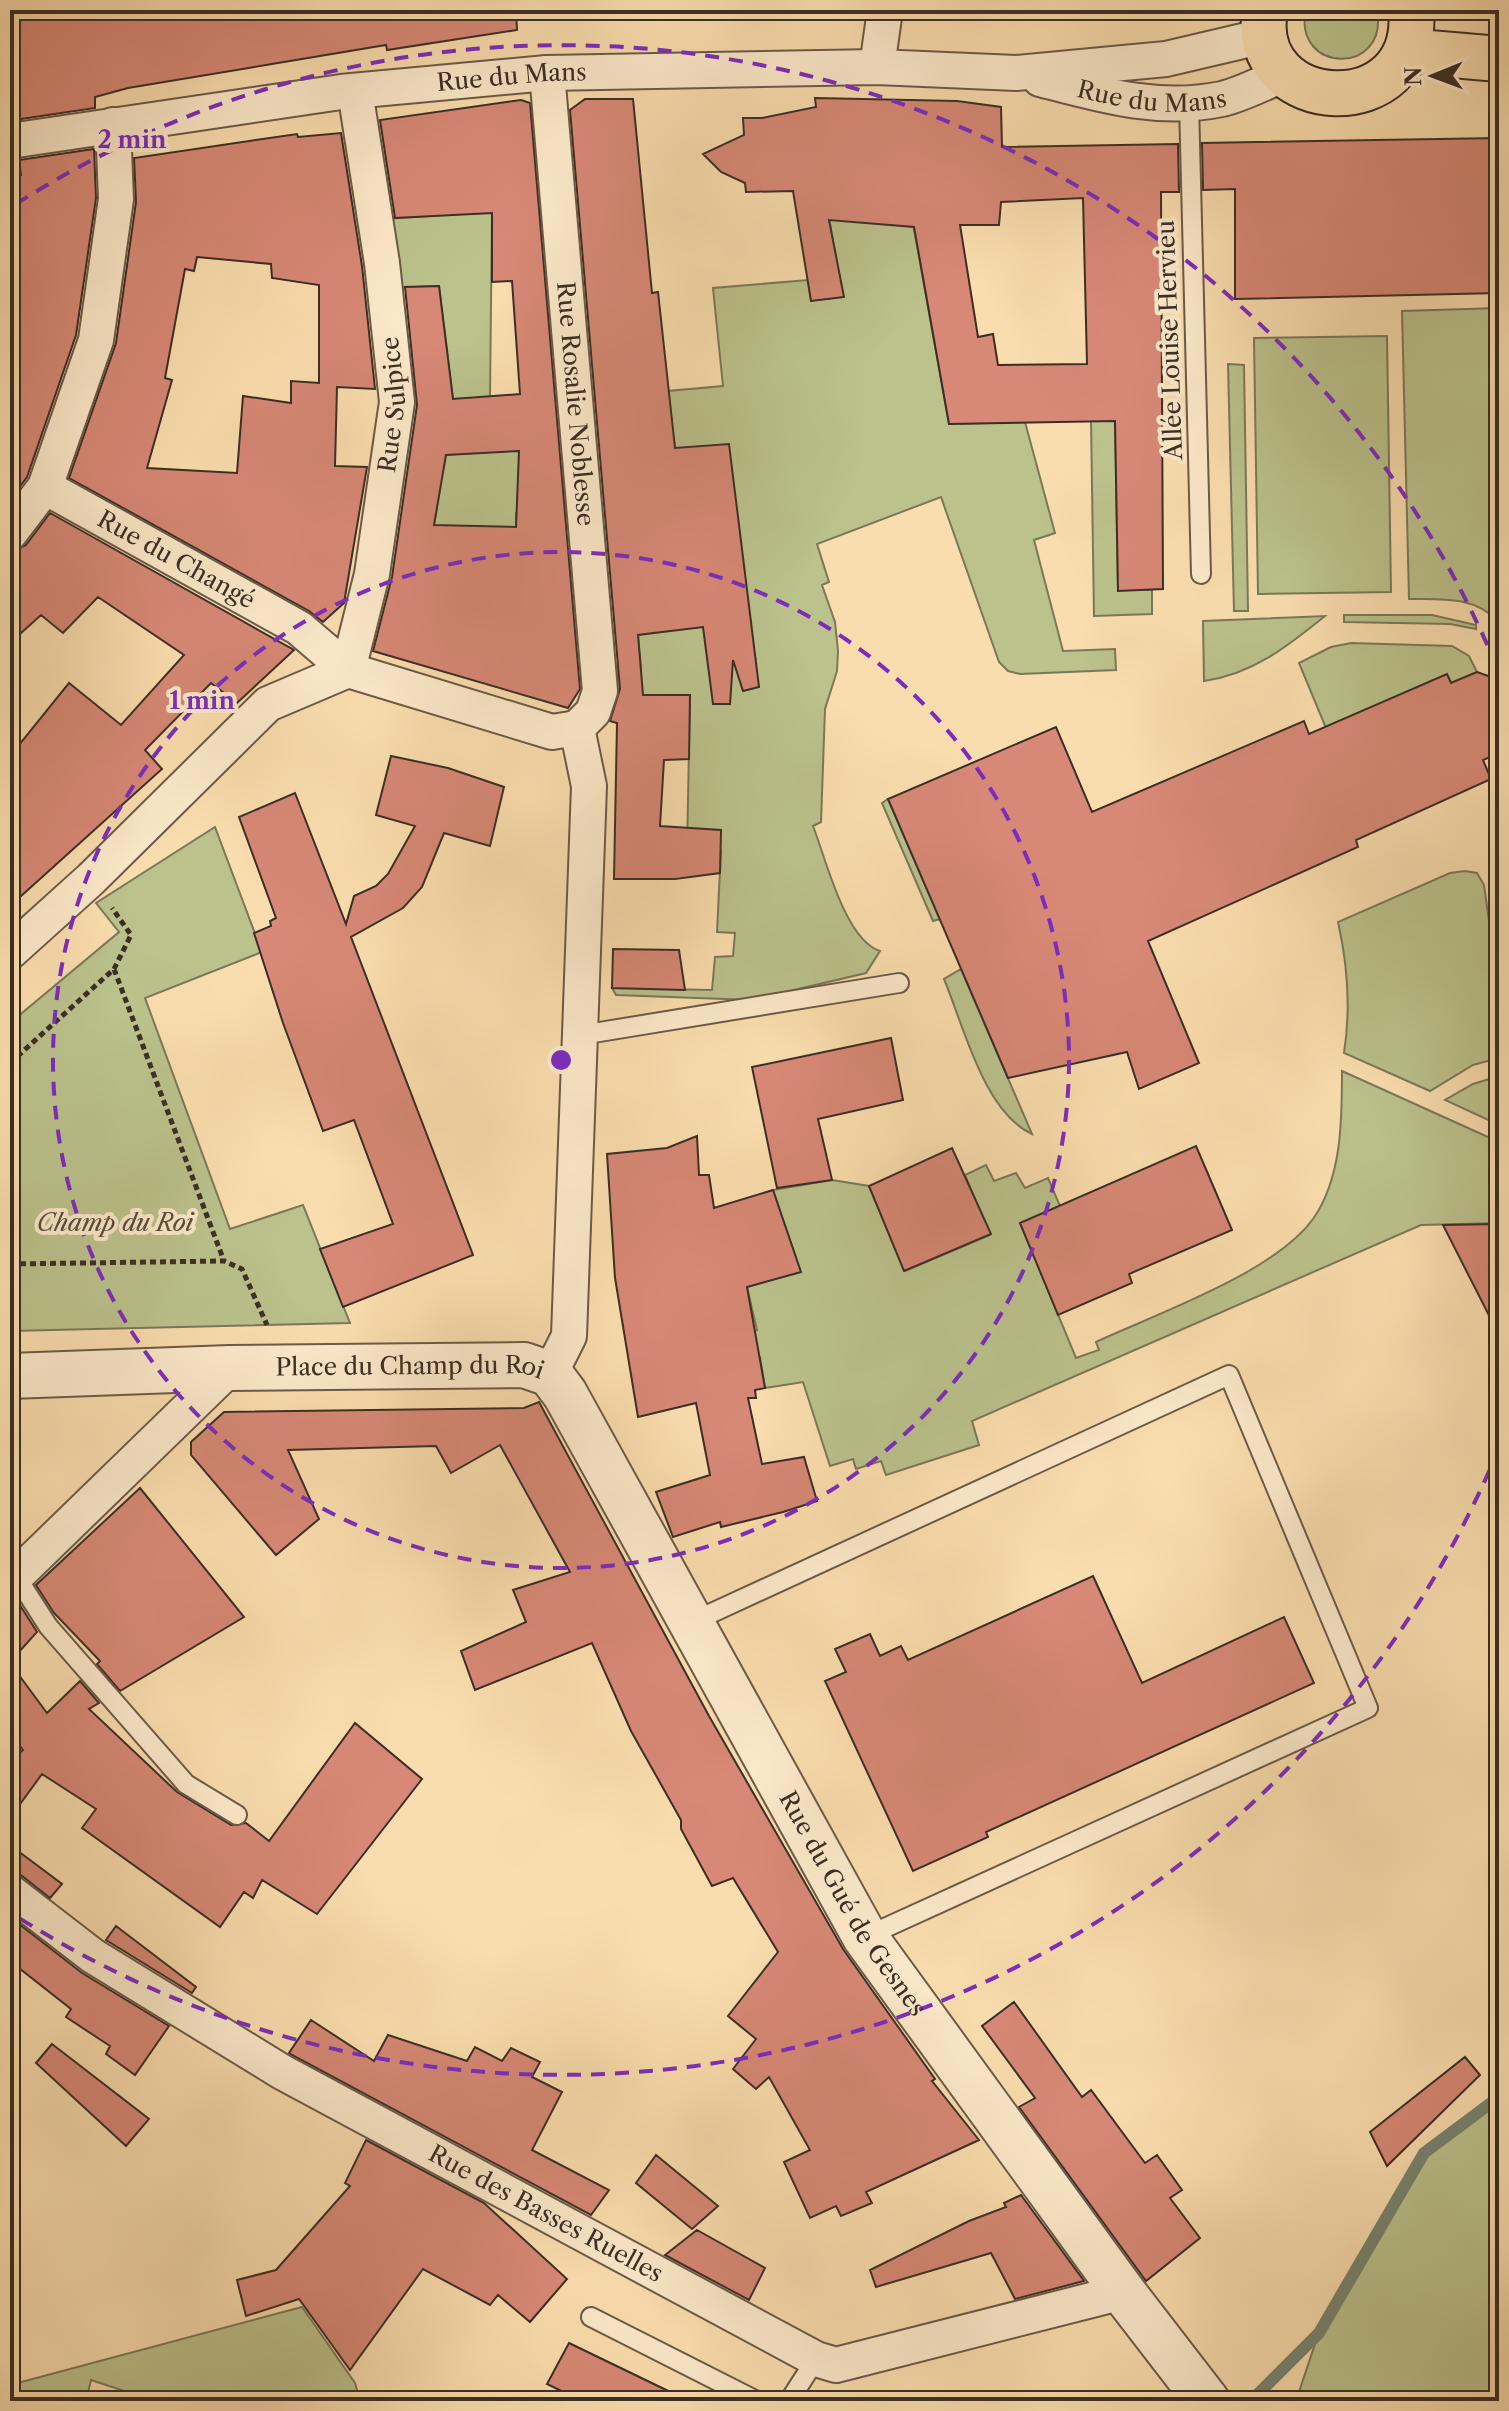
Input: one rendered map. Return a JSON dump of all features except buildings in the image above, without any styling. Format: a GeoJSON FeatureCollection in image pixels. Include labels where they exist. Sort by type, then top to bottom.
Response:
{"type":"FeatureCollection","features":[{"type":"Feature","properties":{"kind":"main road"},"geometry":{"type":"LineString","coordinates":[[1257,20],[1272,57],[1285,74],[1305,88],[1328,95],[1352,94],[1374,86],[1393,71],[1408,30],[1499,59]]}},
{"type":"Feature","properties":{"kind":"street"},"geometry":{"type":"LineString","coordinates":[[877,67],[885,10]]}},
{"type":"Feature","properties":{"kind":"street","name":"Rue du Mans"},"geometry":{"type":"LineString","coordinates":[[10,141],[355,91],[547,73],[877,67],[1016,73],[1166,59],[1257,20]]}},
{"type":"Feature","properties":{"kind":"street","name":"Rue Rosalie Noblesse"},"geometry":{"type":"LineString","coordinates":[[547,73],[600,691],[593,712],[577,728]]}},
{"type":"Feature","properties":{"kind":"street","name":"Rue du Mans"},"geometry":{"type":"LineString","coordinates":[[1016,73],[1128,103],[1189,104],[1225,98],[1285,74]]}},
{"type":"Feature","properties":{"kind":"street","name":"Rue Sulpice"},"geometry":{"type":"LineString","coordinates":[[348,670],[372,574],[397,402],[382,263],[355,91]]}},
{"type":"Feature","properties":{"kind":"street"},"geometry":{"type":"LineString","coordinates":[[10,533],[45,487],[96,340],[116,199],[113,125]]}},
{"type":"Feature","properties":{"kind":"street","name":"Rue du Changé"},"geometry":{"type":"LineString","coordinates":[[45,487],[299,628],[348,670]]}},
{"type":"Feature","properties":{"kind":"street"},"geometry":{"type":"LineString","coordinates":[[10,952],[91,879],[268,704],[348,670],[552,732],[577,728]]}},
{"type":"Feature","properties":{"kind":"street","name":"Place du Champ du Roi"},"geometry":{"type":"LineString","coordinates":[[10,1376],[251,1368],[524,1365],[550,1374],[569,1336],[589,786],[577,728]]}},
{"type":"Feature","properties":{"kind":"street"},"geometry":{"type":"LineString","coordinates":[[13,1571],[251,1368]]}},
{"type":"Feature","properties":{"kind":"street","name":"Rue du Gué de Gesnes"},"geometry":{"type":"LineString","coordinates":[[550,1374],[565,1394],[865,1937],[1123,2292],[1207,2401]]}},
{"type":"Feature","properties":{"kind":"street","name":"Rue des Basses Ruelles"},"geometry":{"type":"LineString","coordinates":[[10,1892],[93,1956],[282,2072],[816,2359],[836,2365],[1123,2292]]}},
{"type":"Feature","properties":{"kind":"lane","name":"Allée Louise Hervieu"},"geometry":{"type":"LineString","coordinates":[[1189,104],[1201,574]]}},
{"type":"Feature","properties":{"kind":"lane"},"geometry":{"type":"LineString","coordinates":[[581,1035],[899,983]]}},
{"type":"Feature","properties":{"kind":"lane"},"geometry":{"type":"LineString","coordinates":[[690,1623],[1229,1375],[1368,1708],[865,1937]]}},
{"type":"Feature","properties":{"kind":"lane"},"geometry":{"type":"LineString","coordinates":[[13,1571],[48,1626],[186,1784],[237,1815]]}},
{"type":"Feature","properties":{"kind":"lane"},"geometry":{"type":"LineString","coordinates":[[591,2317],[757,2401]]}},
{"type":"Feature","properties":{"kind":"lane"},"geometry":{"type":"LineString","coordinates":[[789,2401],[816,2359]]}},
{"type":"Feature","properties":{"kind":"path"},"geometry":{"type":"LineString","coordinates":[[10,1063],[114,969],[131,935],[91,879]]}},
{"type":"Feature","properties":{"kind":"path"},"geometry":{"type":"LineString","coordinates":[[114,969],[224,1261]]}},
{"type":"Feature","properties":{"kind":"path"},"geometry":{"type":"LineString","coordinates":[[10,1264],[224,1261],[242,1269],[267,1325],[251,1368]]}},
{"type":"Feature","properties":{"kind":"green space"},"geometry":{"type":"Polygon","coordinates":[[[1306,10],[1377,10],[1377,32],[1369,47],[1356,56],[1341,59],[1325,55],[1313,46],[1306,31],[1306,10]]]}},
{"type":"Feature","properties":{"kind":"green space"},"geometry":{"type":"Polygon","coordinates":[[[901,157],[949,424],[1025,422],[1055,533],[1034,540],[1063,651],[1115,649],[1116,670],[1020,674],[1008,671],[999,662],[941,497],[817,544],[829,582],[822,585],[835,622],[838,651],[837,671],[825,709],[821,822],[813,826],[847,915],[868,944],[880,951],[866,973],[752,1000],[616,995],[612,988],[712,990],[715,957],[733,956],[735,933],[717,932],[721,850],[687,852],[690,695],[618,695],[617,670],[641,668],[638,635],[657,586],[755,657],[675,448],[668,391],[723,386],[713,288],[808,280],[811,301],[843,297],[830,224],[818,189],[901,157]]]}},
{"type":"Feature","properties":{"kind":"green space"},"geometry":{"type":"Polygon","coordinates":[[[492,212],[490,397],[453,399],[439,286],[394,288],[384,219],[492,212]]]}},
{"type":"Feature","properties":{"kind":"green space"},"geometry":{"type":"Polygon","coordinates":[[[1499,308],[1499,622],[1468,603],[1445,599],[1409,599],[1402,311],[1499,308]]]}},
{"type":"Feature","properties":{"kind":"green space"},"geometry":{"type":"Polygon","coordinates":[[[1387,336],[1391,592],[1258,594],[1254,338],[1387,336]]]}},
{"type":"Feature","properties":{"kind":"green space"},"geometry":{"type":"Polygon","coordinates":[[[1228,364],[1244,365],[1248,611],[1234,611],[1228,364]]]}},
{"type":"Feature","properties":{"kind":"green space"},"geometry":{"type":"Polygon","coordinates":[[[1115,420],[1118,590],[1152,590],[1152,614],[1094,616],[1091,421],[1115,420]]]}},
{"type":"Feature","properties":{"kind":"green space"},"geometry":{"type":"Polygon","coordinates":[[[555,448],[529,505],[516,513],[518,592],[434,525],[441,482],[424,456],[555,448]]]}},
{"type":"Feature","properties":{"kind":"green space"},"geometry":{"type":"Polygon","coordinates":[[[1344,615],[1432,615],[1476,625],[1476,629],[1450,624],[1344,622],[1344,615]]]}},
{"type":"Feature","properties":{"kind":"green space"},"geometry":{"type":"Polygon","coordinates":[[[1325,616],[1269,657],[1238,672],[1204,681],[1203,621],[1325,616]]]}},
{"type":"Feature","properties":{"kind":"green space"},"geometry":{"type":"Polygon","coordinates":[[[1351,643],[1452,646],[1469,656],[1477,672],[1451,683],[1447,674],[1333,724],[1338,757],[1299,663],[1331,647],[1351,643]]]}},
{"type":"Feature","properties":{"kind":"green space"},"geometry":{"type":"Polygon","coordinates":[[[888,799],[940,919],[933,921],[882,803],[888,799]]]}},
{"type":"Feature","properties":{"kind":"green space","name":"Champ du Roi"},"geometry":{"type":"Polygon","coordinates":[[[215,827],[262,952],[145,998],[230,1229],[303,1205],[350,1323],[10,1331],[10,1023],[119,932],[96,903],[215,827]]]}},
{"type":"Feature","properties":{"kind":"green space"},"geometry":{"type":"Polygon","coordinates":[[[1450,873],[1477,873],[1484,885],[1490,928],[1499,947],[1499,1058],[1473,1065],[1430,1091],[1344,1053],[1347,987],[1338,922],[1450,873]]]}},
{"type":"Feature","properties":{"kind":"green space"},"geometry":{"type":"Polygon","coordinates":[[[961,969],[1032,1134],[1015,1123],[1001,1107],[988,1088],[968,1043],[944,979],[961,969]]]}},
{"type":"Feature","properties":{"kind":"green space"},"geometry":{"type":"Polygon","coordinates":[[[1342,1071],[1499,1142],[1499,1223],[1421,1225],[972,1421],[979,1445],[886,1475],[881,1461],[856,1469],[853,1459],[830,1466],[803,1382],[765,1388],[760,1357],[735,1337],[757,1330],[747,1287],[800,1272],[773,1190],[832,1180],[869,1186],[905,1271],[990,1235],[965,1175],[986,1165],[994,1181],[1016,1173],[1025,1188],[1048,1178],[1060,1206],[1020,1223],[1076,1358],[1099,1350],[1096,1342],[1212,1290],[1271,1257],[1295,1239],[1313,1219],[1323,1203],[1335,1167],[1342,1071]]]}},
{"type":"Feature","properties":{"kind":"green space"},"geometry":{"type":"Polygon","coordinates":[[[1499,1076],[1499,1125],[1445,1100],[1473,1084],[1499,1076]]]}},
{"type":"Feature","properties":{"kind":"green space"},"geometry":{"type":"Polygon","coordinates":[[[1499,2098],[1499,2401],[1296,2401],[1318,2335],[1423,2155],[1499,2098]]]}},
{"type":"Feature","properties":{"kind":"green space"},"geometry":{"type":"Polygon","coordinates":[[[302,2307],[355,2383],[360,2401],[155,2401],[91,2380],[86,2401],[10,2401],[10,2385],[302,2307]]]}},
{"type":"Feature","properties":{"kind":"waterway"},"geometry":{"type":"LineString","coordinates":[[1251,2401],[1319,2333],[1424,2153],[1499,2097]]}}]}
